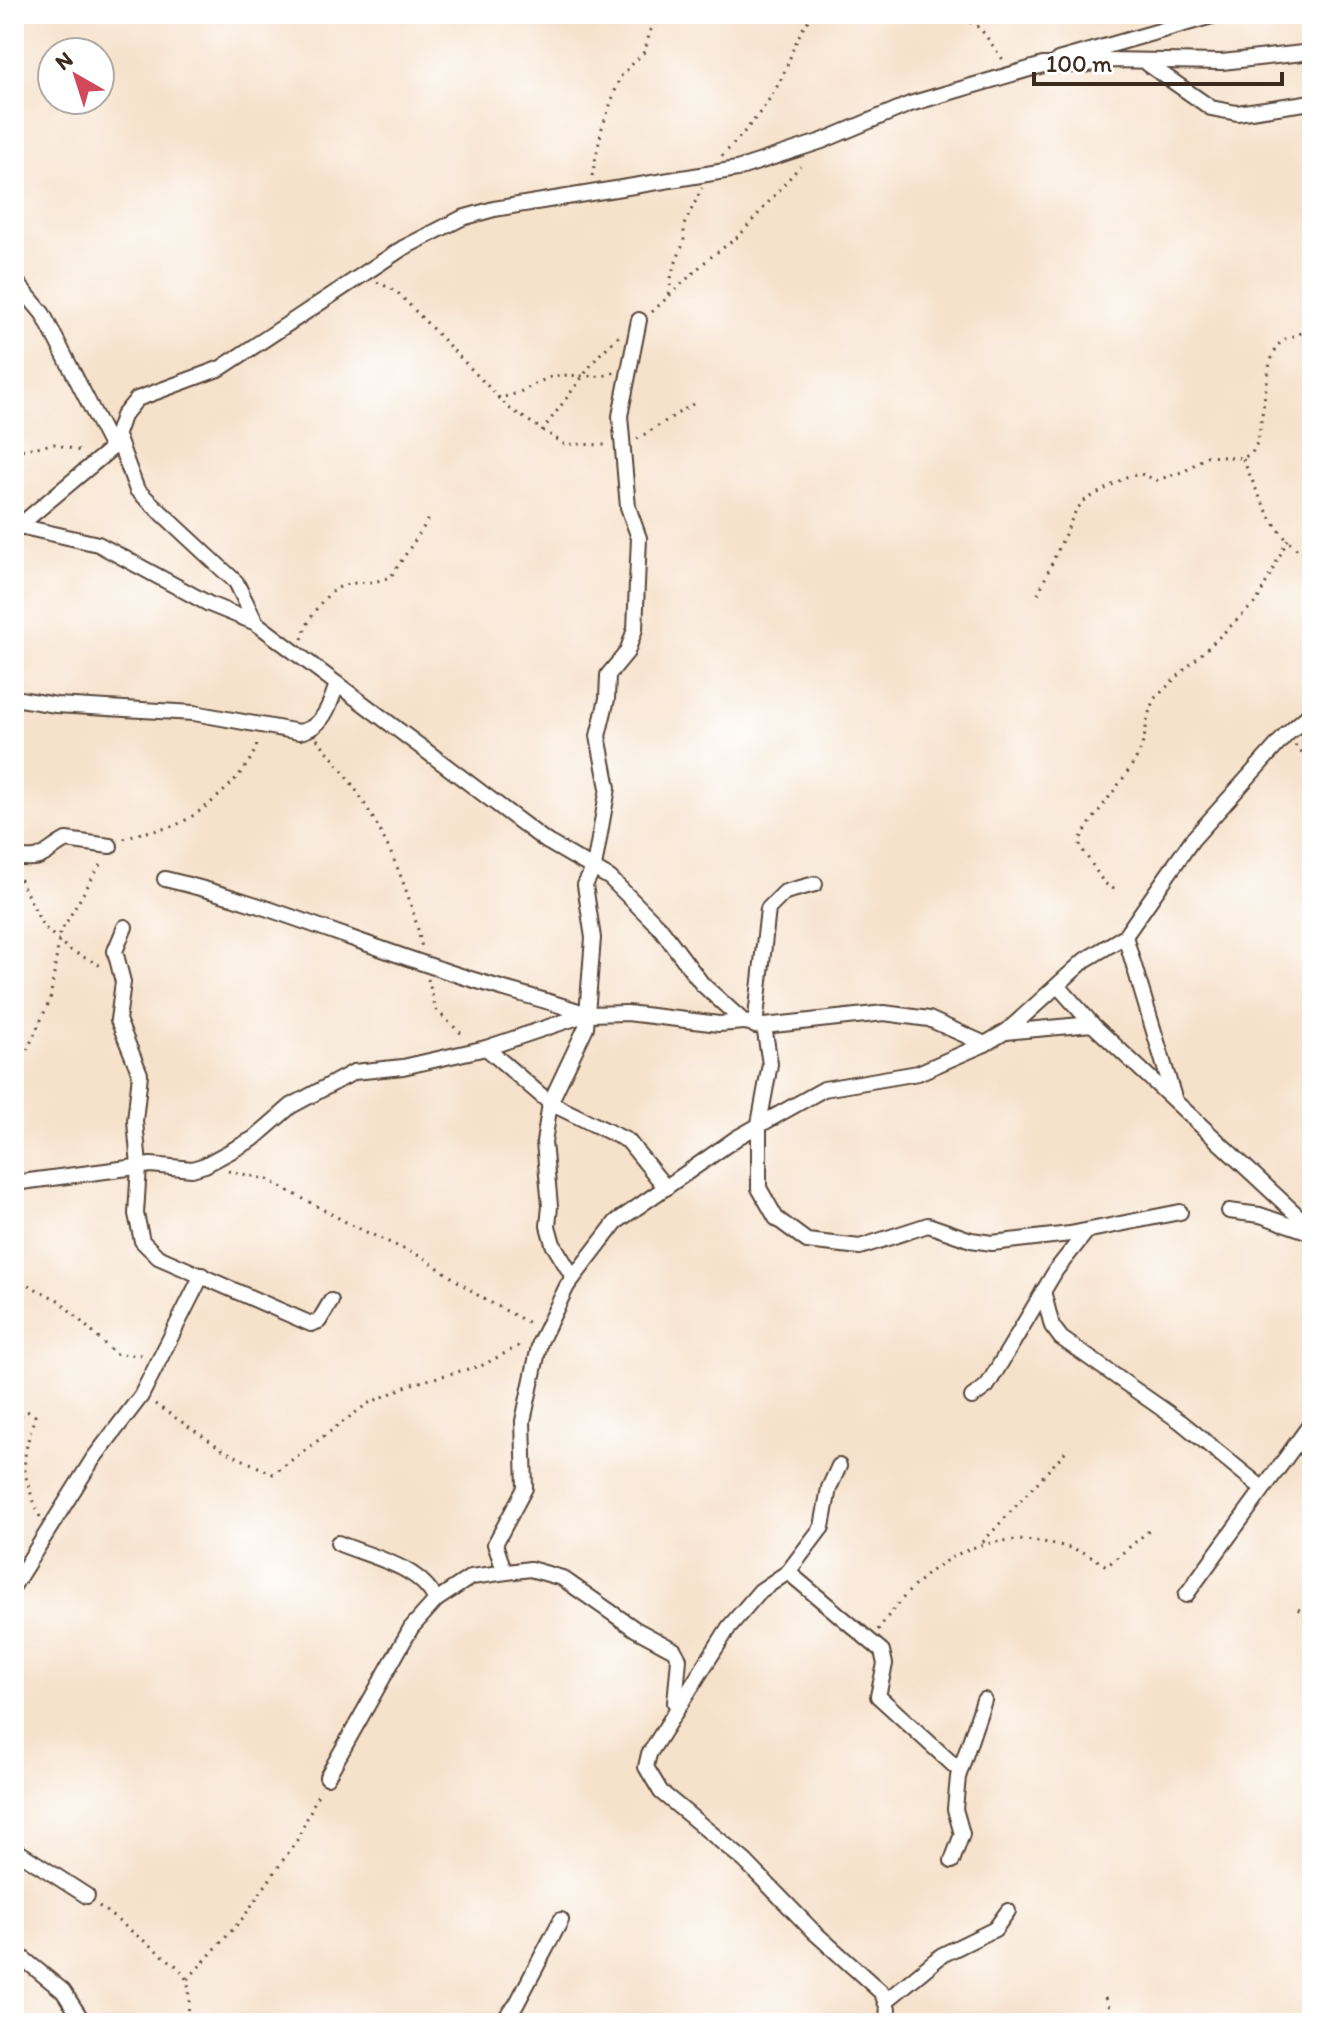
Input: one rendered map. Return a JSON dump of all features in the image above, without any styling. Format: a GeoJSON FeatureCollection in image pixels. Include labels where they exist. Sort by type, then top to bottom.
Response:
{"type":"FeatureCollection","features":[{"type":"Feature","properties":{"kind":"street"},"geometry":{"type":"LineString","coordinates":[[16,528],[115,444],[123,416],[137,399],[221,368],[403,248],[462,218],[494,209],[703,177],[779,156],[910,104],[1219,14]]}},
{"type":"Feature","properties":{"kind":"street"},"geometry":{"type":"LineString","coordinates":[[1308,14],[1312,28]]}},
{"type":"Feature","properties":{"kind":"street"},"geometry":{"type":"LineString","coordinates":[[1043,65],[1222,62],[1312,52]]}},
{"type":"Feature","properties":{"kind":"street"},"geometry":{"type":"LineString","coordinates":[[1144,61],[1211,108],[1237,113],[1312,102]]}},
{"type":"Feature","properties":{"kind":"street"},"geometry":{"type":"LineString","coordinates":[[14,279],[43,314],[137,490],[236,582],[256,623]]}},
{"type":"Feature","properties":{"kind":"street"},"geometry":{"type":"LineString","coordinates":[[573,1277],[553,1244],[548,1226],[550,1206],[544,1142],[550,1103],[571,1052],[586,1027],[593,938],[585,885],[594,867],[608,788],[598,736],[607,699],[608,675],[627,652],[635,629],[638,592],[635,574],[639,538],[628,507],[621,405],[639,320]]}},
{"type":"Feature","properties":{"kind":"street"},"geometry":{"type":"LineString","coordinates":[[16,528],[98,544],[209,604],[256,623],[546,841],[594,867],[641,905],[702,984],[754,1025]]}},
{"type":"Feature","properties":{"kind":"street"},"geometry":{"type":"LineString","coordinates":[[14,698],[56,705],[194,713],[290,731],[310,730],[325,714],[337,684]]}},
{"type":"Feature","properties":{"kind":"street"},"geometry":{"type":"LineString","coordinates":[[504,1570],[499,1563],[495,1544],[525,1488],[523,1421],[533,1360],[573,1277],[597,1251],[616,1222],[759,1124],[824,1089],[918,1073],[1005,1032],[1059,987],[1085,960],[1125,936],[1192,840],[1286,735],[1312,712]]}},
{"type":"Feature","properties":{"kind":"street"},"geometry":{"type":"LineString","coordinates":[[14,857],[33,860],[44,857],[66,840],[110,846]]}},
{"type":"Feature","properties":{"kind":"street"},"geometry":{"type":"LineString","coordinates":[[165,879],[587,1014]]}},
{"type":"Feature","properties":{"kind":"street"},"geometry":{"type":"LineString","coordinates":[[815,884],[785,892],[768,909],[754,1025],[770,1064],[759,1124],[756,1164],[766,1206],[791,1232],[807,1241],[860,1247],[928,1225],[971,1240],[992,1243],[1087,1231],[1180,1212]]}},
{"type":"Feature","properties":{"kind":"street"},"geometry":{"type":"LineString","coordinates":[[125,927],[115,951],[122,977],[118,1020],[140,1074],[135,1121],[139,1166],[136,1214],[142,1241],[158,1257],[311,1324],[319,1321],[331,1301]]}},
{"type":"Feature","properties":{"kind":"street"},"geometry":{"type":"LineString","coordinates":[[1125,936],[1176,1101]]}},
{"type":"Feature","properties":{"kind":"street"},"geometry":{"type":"LineString","coordinates":[[1059,987],[1092,1024],[1312,1231]]}},
{"type":"Feature","properties":{"kind":"street"},"geometry":{"type":"LineString","coordinates":[[14,1183],[139,1166],[167,1164],[192,1169],[253,1139],[291,1106],[354,1072],[403,1067],[486,1048],[587,1014],[627,1013],[754,1025],[884,1013],[929,1019],[985,1044]]}},
{"type":"Feature","properties":{"kind":"street"},"geometry":{"type":"LineString","coordinates":[[1005,1032],[1092,1024]]}},
{"type":"Feature","properties":{"kind":"street"},"geometry":{"type":"LineString","coordinates":[[486,1048],[550,1103],[628,1141],[666,1188]]}},
{"type":"Feature","properties":{"kind":"street"},"geometry":{"type":"LineString","coordinates":[[1229,1211],[1260,1215],[1312,1231]]}},
{"type":"Feature","properties":{"kind":"street"},"geometry":{"type":"LineString","coordinates":[[972,1397],[987,1386],[1043,1291],[1087,1231]]}},
{"type":"Feature","properties":{"kind":"street"},"geometry":{"type":"LineString","coordinates":[[14,1585],[93,1459],[141,1396],[202,1275]]}},
{"type":"Feature","properties":{"kind":"street"},"geometry":{"type":"LineString","coordinates":[[1043,1291],[1052,1326],[1061,1338],[1181,1422],[1262,1488]]}},
{"type":"Feature","properties":{"kind":"street"},"geometry":{"type":"LineString","coordinates":[[1186,1595],[1312,1422]]}},
{"type":"Feature","properties":{"kind":"street"},"geometry":{"type":"LineString","coordinates":[[839,1466],[829,1488],[822,1527],[788,1572],[760,1591],[741,1612],[675,1710],[649,1754],[646,1767],[661,1792],[745,1861],[886,2001],[886,2023]]}},
{"type":"Feature","properties":{"kind":"street"},"geometry":{"type":"LineString","coordinates":[[338,1543],[391,1562],[431,1591],[436,1600]]}},
{"type":"Feature","properties":{"kind":"street"},"geometry":{"type":"LineString","coordinates":[[327,1777],[411,1628],[436,1600],[471,1577],[504,1570],[530,1569],[562,1578],[635,1629],[674,1650],[679,1659],[675,1710]]}},
{"type":"Feature","properties":{"kind":"street"},"geometry":{"type":"LineString","coordinates":[[788,1572],[882,1651],[885,1664],[878,1696],[959,1770]]}},
{"type":"Feature","properties":{"kind":"street"},"geometry":{"type":"LineString","coordinates":[[952,1861],[962,1834],[955,1809],[959,1770],[984,1700]]}},
{"type":"Feature","properties":{"kind":"street"},"geometry":{"type":"LineString","coordinates":[[14,1849],[87,1896]]}},
{"type":"Feature","properties":{"kind":"street"},"geometry":{"type":"LineString","coordinates":[[886,2001],[942,1955],[995,1929],[1008,1911]]}},
{"type":"Feature","properties":{"kind":"street"},"geometry":{"type":"LineString","coordinates":[[501,2023],[516,2005],[561,1920]]}},
{"type":"Feature","properties":{"kind":"street"},"geometry":{"type":"LineString","coordinates":[[14,1951],[63,1991],[84,2023]]}},
{"type":"Feature","properties":{"kind":"path"},"geometry":{"type":"LineString","coordinates":[[594,192],[591,175],[615,91],[624,72],[645,51],[650,31],[661,14]]}},
{"type":"Feature","properties":{"kind":"path"},"geometry":{"type":"LineString","coordinates":[[669,296],[672,272],[684,242],[684,225],[702,191],[703,177],[750,128],[783,75],[796,37],[814,14]]}},
{"type":"Feature","properties":{"kind":"path"},"geometry":{"type":"LineString","coordinates":[[956,14],[980,28],[1013,74]]}},
{"type":"Feature","properties":{"kind":"path"},"geometry":{"type":"LineString","coordinates":[[542,431],[582,376],[615,339],[740,235],[805,160]]}},
{"type":"Feature","properties":{"kind":"path"},"geometry":{"type":"LineString","coordinates":[[358,277],[396,291],[497,398],[542,431],[575,446],[622,444],[654,431],[693,404]]}},
{"type":"Feature","properties":{"kind":"path"},"geometry":{"type":"LineString","coordinates":[[1038,594],[1076,510],[1084,501],[1126,477],[1141,474],[1157,480],[1185,471],[1207,456],[1243,458],[1257,447],[1265,383],[1278,345],[1285,339],[1312,329]]}},
{"type":"Feature","properties":{"kind":"path"},"geometry":{"type":"LineString","coordinates":[[497,398],[532,389],[554,376],[604,376],[631,364]]}},
{"type":"Feature","properties":{"kind":"path"},"geometry":{"type":"LineString","coordinates":[[14,451],[65,445],[98,460]]}},
{"type":"Feature","properties":{"kind":"path"},"geometry":{"type":"LineString","coordinates":[[1243,458],[1270,518],[1288,539],[1312,559]]}},
{"type":"Feature","properties":{"kind":"path"},"geometry":{"type":"LineString","coordinates":[[298,655],[308,620],[322,604],[340,586],[384,580],[392,575],[429,519]]}},
{"type":"Feature","properties":{"kind":"path"},"geometry":{"type":"LineString","coordinates":[[1114,889],[1104,883],[1080,846],[1081,838],[1137,756],[1146,738],[1149,708],[1155,698],[1257,601],[1288,539]]}},
{"type":"Feature","properties":{"kind":"path"},"geometry":{"type":"LineString","coordinates":[[14,1079],[50,1000],[58,940],[110,846],[142,831],[180,823],[208,802],[250,763],[263,725]]}},
{"type":"Feature","properties":{"kind":"path"},"geometry":{"type":"LineString","coordinates":[[310,730],[349,779],[395,862],[425,964],[430,995],[444,1021],[486,1048]]}},
{"type":"Feature","properties":{"kind":"path"},"geometry":{"type":"LineString","coordinates":[[1286,735],[1312,763]]}},
{"type":"Feature","properties":{"kind":"path"},"geometry":{"type":"LineString","coordinates":[[14,869],[35,915],[58,940],[122,977]]}},
{"type":"Feature","properties":{"kind":"path"},"geometry":{"type":"LineString","coordinates":[[205,1165],[280,1186],[355,1227],[439,1266],[482,1298],[545,1330]]}},
{"type":"Feature","properties":{"kind":"path"},"geometry":{"type":"LineString","coordinates":[[14,1278],[60,1301],[115,1354],[143,1354],[158,1364]]}},
{"type":"Feature","properties":{"kind":"path"},"geometry":{"type":"LineString","coordinates":[[141,1396],[181,1418],[225,1451],[273,1474],[367,1404],[412,1384],[483,1365],[523,1344]]}},
{"type":"Feature","properties":{"kind":"path"},"geometry":{"type":"LineString","coordinates":[[14,1420],[27,1411],[35,1416],[23,1457],[23,1473],[47,1530]]}},
{"type":"Feature","properties":{"kind":"path"},"geometry":{"type":"LineString","coordinates":[[983,1542],[1066,1451]]}},
{"type":"Feature","properties":{"kind":"path"},"geometry":{"type":"LineString","coordinates":[[871,1639],[923,1575],[953,1554],[983,1542],[1035,1542],[1080,1551],[1107,1566],[1152,1528]]}},
{"type":"Feature","properties":{"kind":"path"},"geometry":{"type":"LineString","coordinates":[[1298,1609],[1312,1621]]}},
{"type":"Feature","properties":{"kind":"path"},"geometry":{"type":"LineString","coordinates":[[188,1979],[243,1918],[297,1840],[327,1777]]}},
{"type":"Feature","properties":{"kind":"path"},"geometry":{"type":"LineString","coordinates":[[87,1896],[179,1968],[188,1979],[191,1989],[187,2023]]}},
{"type":"Feature","properties":{"kind":"path"},"geometry":{"type":"LineString","coordinates":[[1105,1998],[1115,2023]]}}]}
